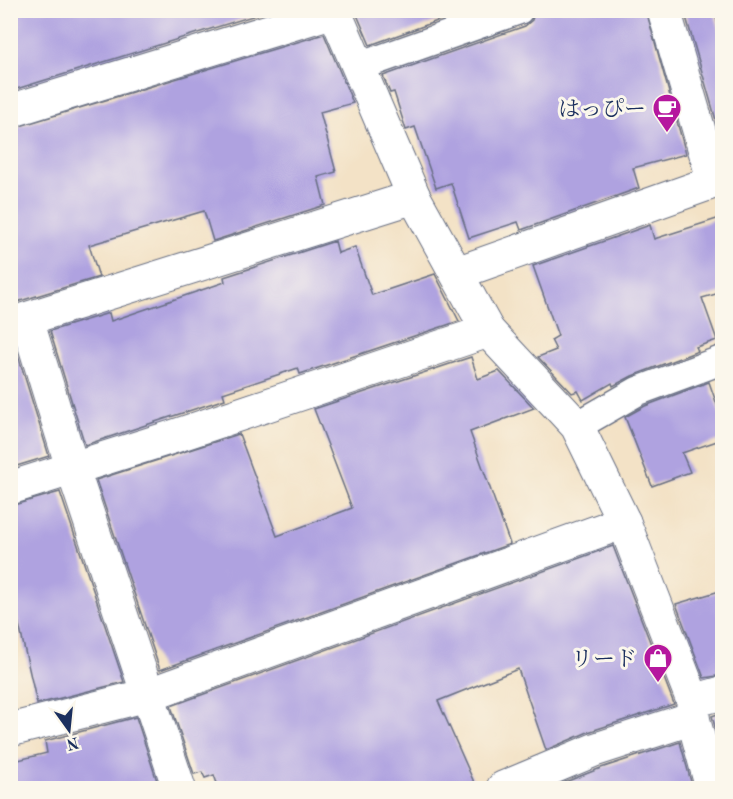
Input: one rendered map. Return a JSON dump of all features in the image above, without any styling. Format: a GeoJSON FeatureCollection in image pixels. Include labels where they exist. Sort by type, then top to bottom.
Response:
{"type":"FeatureCollection","features":[{"type":"Feature","properties":{"kind":"street"},"geometry":{"type":"LineString","coordinates":[[457,273],[718,180],[664,10]]}},
{"type":"Feature","properties":{"kind":"street"},"geometry":{"type":"LineString","coordinates":[[10,111],[334,11],[414,197],[488,331],[577,426],[624,522],[703,704],[712,789]]}},
{"type":"Feature","properties":{"kind":"street"},"geometry":{"type":"LineString","coordinates":[[179,789],[72,467],[19,322],[414,197]]}},
{"type":"Feature","properties":{"kind":"street"},"geometry":{"type":"LineString","coordinates":[[10,488],[172,437],[488,331]]}},
{"type":"Feature","properties":{"kind":"street"},"geometry":{"type":"LineString","coordinates":[[10,730],[147,695],[624,522]]}},
{"type":"Feature","properties":{"kind":"street"},"geometry":{"type":"LineString","coordinates":[[503,789],[703,704]]}},
{"type":"Feature","properties":{"kind":"lane"},"geometry":{"type":"LineString","coordinates":[[358,67],[519,10]]}},
{"type":"Feature","properties":{"kind":"lane"},"geometry":{"type":"LineString","coordinates":[[577,426],[638,391],[723,360]]}},
{"type":"Feature","properties":{"kind":"building"},"geometry":{"type":"Polygon","coordinates":[[[10,10],[272,10],[10,91],[10,10]]]}},
{"type":"Feature","properties":{"kind":"building"},"geometry":{"type":"Polygon","coordinates":[[[355,10],[468,10],[370,45],[355,10]]]}},
{"type":"Feature","properties":{"kind":"building"},"geometry":{"type":"Polygon","coordinates":[[[535,10],[646,10],[686,154],[633,168],[639,188],[521,230],[518,222],[469,238],[451,183],[436,188],[415,127],[406,130],[394,92],[390,93],[383,76],[525,26],[532,20],[535,10]]]}},
{"type":"Feature","properties":{"kind":"building"},"geometry":{"type":"Polygon","coordinates":[[[684,10],[714,10],[723,41],[723,144],[684,10]]]}},
{"type":"Feature","properties":{"kind":"building"},"geometry":{"type":"Polygon","coordinates":[[[324,34],[353,103],[320,112],[336,172],[318,177],[325,205],[213,241],[204,211],[89,245],[99,277],[10,304],[10,129],[324,34]]]}},
{"type":"Feature","properties":{"kind":"building"},"geometry":{"type":"Polygon","coordinates":[[[723,217],[723,292],[702,298],[717,340],[696,347],[698,351],[632,376],[613,386],[612,383],[583,400],[578,391],[572,393],[538,357],[556,350],[551,340],[558,336],[533,266],[650,225],[654,239],[723,217]]]}},
{"type":"Feature","properties":{"kind":"building"},"geometry":{"type":"Polygon","coordinates":[[[335,241],[338,253],[355,247],[372,295],[435,274],[459,321],[300,374],[298,368],[223,393],[225,399],[85,445],[50,331],[109,313],[111,321],[225,282],[224,277],[335,241]]]}},
{"type":"Feature","properties":{"kind":"building"},"geometry":{"type":"Polygon","coordinates":[[[10,342],[14,342],[49,456],[10,468],[10,342]]]}},
{"type":"Feature","properties":{"kind":"building"},"geometry":{"type":"Polygon","coordinates":[[[471,357],[478,379],[499,371],[534,408],[470,432],[510,544],[160,670],[96,480],[239,434],[277,536],[352,508],[314,409],[471,357]]]}},
{"type":"Feature","properties":{"kind":"building"},"geometry":{"type":"Polygon","coordinates":[[[709,382],[723,422],[723,439],[682,453],[690,472],[652,486],[625,417],[645,406],[709,382]]]}},
{"type":"Feature","properties":{"kind":"building"},"geometry":{"type":"Polygon","coordinates":[[[60,492],[124,682],[37,704],[10,585],[10,506],[60,492]]]}},
{"type":"Feature","properties":{"kind":"building"},"geometry":{"type":"Polygon","coordinates":[[[613,546],[674,704],[588,732],[546,750],[518,669],[438,701],[477,789],[219,789],[214,775],[205,778],[202,772],[194,774],[171,706],[613,546]]]}},
{"type":"Feature","properties":{"kind":"building"},"geometry":{"type":"Polygon","coordinates":[[[723,590],[723,675],[704,678],[676,604],[723,590]]]}},
{"type":"Feature","properties":{"kind":"building"},"geometry":{"type":"Polygon","coordinates":[[[723,712],[723,755],[712,716],[723,712]]]}},
{"type":"Feature","properties":{"kind":"building"},"geometry":{"type":"Polygon","coordinates":[[[136,717],[158,784],[143,789],[10,789],[10,762],[47,753],[45,741],[136,717]]]}},
{"type":"Feature","properties":{"kind":"building"},"geometry":{"type":"Polygon","coordinates":[[[680,742],[693,789],[559,789],[558,785],[601,768],[680,742]]]}},
{"type":"Feature","properties":{"kind":"place","name":"はっぴー"},"geometry":{"type":"Point","coordinates":[667,134]}},
{"type":"Feature","properties":{"kind":"place","name":"リード"},"geometry":{"type":"Point","coordinates":[658,684]}}]}
